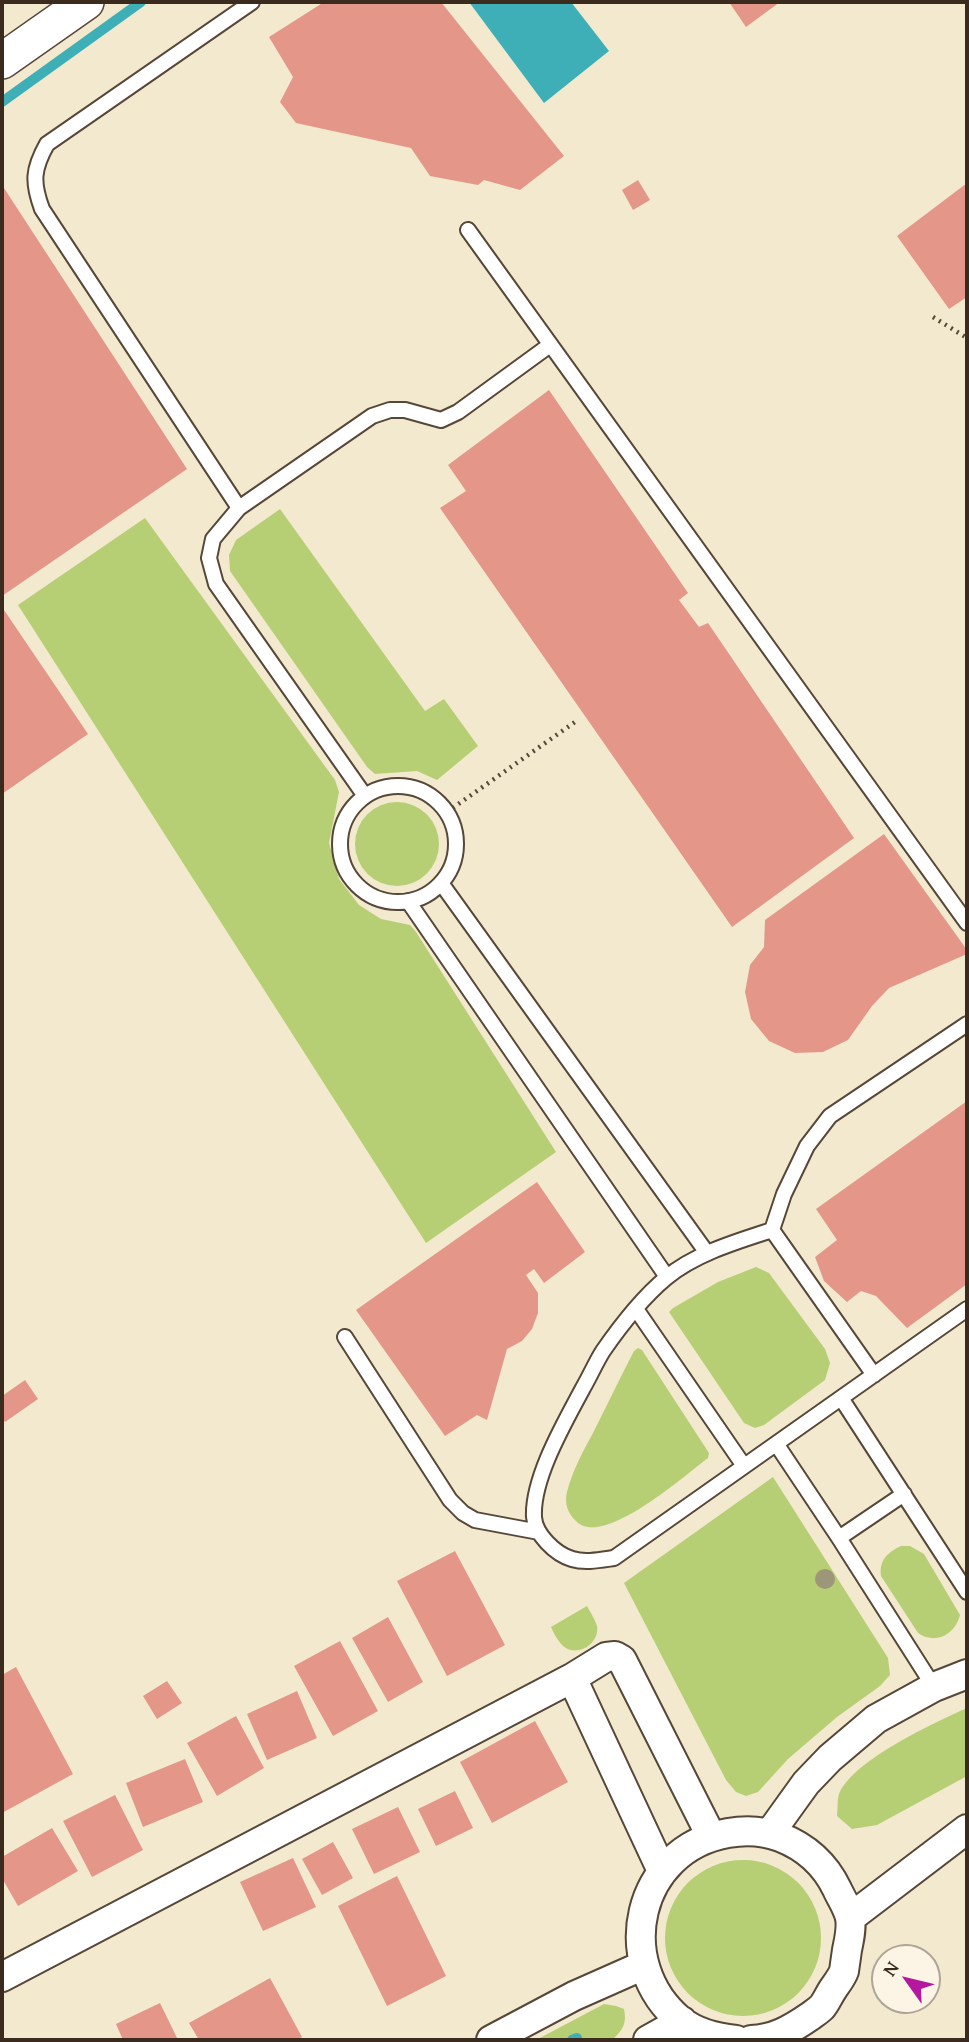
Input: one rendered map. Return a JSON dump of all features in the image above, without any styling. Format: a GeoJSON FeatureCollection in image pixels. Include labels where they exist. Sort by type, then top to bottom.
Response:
{"type":"FeatureCollection","features":[{"type":"Feature","properties":{"kind":"street"},"geometry":{"type":"LineString","coordinates":[[2,61],[86,2]]}},
{"type":"Feature","properties":{"kind":"street"},"geometry":{"type":"LineString","coordinates":[[2,1977],[572,1678],[606,1657],[615,1656],[622,1660],[711,1836]]}},
{"type":"Feature","properties":{"kind":"street"},"geometry":{"type":"LineString","coordinates":[[770,1833],[806,1783],[830,1758],[876,1719],[934,1687],[967,1674]]}},
{"type":"Feature","properties":{"kind":"street"},"geometry":{"type":"LineString","coordinates":[[572,1678],[662,1871]]}},
{"type":"Feature","properties":{"kind":"street"},"geometry":{"type":"LineString","coordinates":[[850,1918],[967,1829]]}},
{"type":"Feature","properties":{"kind":"street"},"geometry":{"type":"LineString","coordinates":[[722,2039],[681,2021],[657,1993],[644,1965],[640,1933],[646,1900],[662,1871],[676,1856],[692,1844],[711,1836],[740,1831],[770,1833],[793,1842],[813,1855],[830,1874],[850,1918],[843,1973],[822,2007],[788,2035],[751,2040]]}},
{"type":"Feature","properties":{"kind":"street"},"geometry":{"type":"LineString","coordinates":[[491,2040],[574,1996],[644,1965]]}},
{"type":"Feature","properties":{"kind":"street"},"geometry":{"type":"LineString","coordinates":[[648,2040],[681,2021]]}},
{"type":"Feature","properties":{"kind":"lane"},"geometry":{"type":"LineString","coordinates":[[239,508],[42,209],[34,177],[38,160],[47,144],[252,2]]}},
{"type":"Feature","properties":{"kind":"lane"},"geometry":{"type":"LineString","coordinates":[[468,230],[967,923]]}},
{"type":"Feature","properties":{"kind":"lane"},"geometry":{"type":"LineString","coordinates":[[365,796],[216,584],[209,558],[213,539],[239,508],[372,416],[390,410],[405,410],[441,420],[458,412],[550,345]]}},
{"type":"Feature","properties":{"kind":"lane"},"geometry":{"type":"LineString","coordinates":[[409,787],[424,792],[447,812],[456,840],[455,856],[450,870],[432,891],[420,898],[392,902],[363,891],[352,880],[341,851],[341,835],[350,814],[365,796],[379,789],[409,787]]}},
{"type":"Feature","properties":{"kind":"lane"},"geometry":{"type":"LineString","coordinates":[[441,883],[707,1253]]}},
{"type":"Feature","properties":{"kind":"lane"},"geometry":{"type":"LineString","coordinates":[[408,901],[667,1277]]}},
{"type":"Feature","properties":{"kind":"lane"},"geometry":{"type":"LineString","coordinates":[[772,1230],[783,1194],[807,1146],[830,1116],[967,1024]]}},
{"type":"Feature","properties":{"kind":"lane"},"geometry":{"type":"LineString","coordinates":[[772,1230],[707,1253],[667,1277],[636,1309],[603,1352],[564,1424],[537,1494],[534,1518],[539,1532],[551,1546],[570,1559],[591,1561],[614,1558],[967,1309]]}},
{"type":"Feature","properties":{"kind":"lane"},"geometry":{"type":"LineString","coordinates":[[772,1230],[874,1375]]}},
{"type":"Feature","properties":{"kind":"lane"},"geometry":{"type":"LineString","coordinates":[[636,1309],[744,1466]]}},
{"type":"Feature","properties":{"kind":"lane"},"geometry":{"type":"LineString","coordinates":[[345,1337],[450,1500],[475,1520],[539,1532]]}},
{"type":"Feature","properties":{"kind":"lane"},"geometry":{"type":"LineString","coordinates":[[841,1398],[967,1592]]}},
{"type":"Feature","properties":{"kind":"lane"},"geometry":{"type":"LineString","coordinates":[[777,1445],[934,1687]]}},
{"type":"Feature","properties":{"kind":"lane"},"geometry":{"type":"LineString","coordinates":[[839,1538],[904,1494]]}},
{"type":"Feature","properties":{"kind":"path"},"geometry":{"type":"LineString","coordinates":[[933,317],[967,338]]}},
{"type":"Feature","properties":{"kind":"path"},"geometry":{"type":"LineString","coordinates":[[447,812],[575,722]]}},
{"type":"Feature","properties":{"kind":"green space"},"geometry":{"type":"Polygon","coordinates":[[[280,509],[425,711],[444,699],[478,746],[437,780],[417,771],[375,774],[367,767],[230,571],[229,555],[236,540],[280,509]]]}},
{"type":"Feature","properties":{"kind":"green space"},"geometry":{"type":"Polygon","coordinates":[[[145,518],[335,780],[339,792],[329,843],[339,879],[359,905],[381,919],[410,925],[416,932],[556,1152],[426,1243],[18,605],[145,518]]]}},
{"type":"Feature","properties":{"kind":"green space"},"geometry":{"type":"Polygon","coordinates":[[[397,802],[420,809],[432,821],[439,844],[432,867],[420,879],[397,886],[374,879],[362,867],[355,844],[362,821],[374,809],[397,802]]]}},
{"type":"Feature","properties":{"kind":"green space"},"geometry":{"type":"Polygon","coordinates":[[[756,1267],[769,1273],[825,1349],[830,1363],[825,1380],[764,1425],[755,1428],[744,1423],[669,1312],[718,1282],[756,1267]]]}},
{"type":"Feature","properties":{"kind":"green space"},"geometry":{"type":"Polygon","coordinates":[[[638,1348],[642,1350],[709,1453],[708,1458],[643,1507],[604,1526],[588,1527],[571,1515],[566,1504],[567,1492],[582,1454],[634,1351],[638,1348]]]}},
{"type":"Feature","properties":{"kind":"green space"},"geometry":{"type":"Polygon","coordinates":[[[773,1477],[888,1658],[890,1675],[880,1686],[837,1717],[788,1759],[758,1792],[746,1796],[736,1792],[726,1780],[624,1583],[773,1477]]]}},
{"type":"Feature","properties":{"kind":"green space"},"geometry":{"type":"Polygon","coordinates":[[[901,1546],[910,1546],[924,1554],[960,1615],[954,1628],[944,1636],[931,1638],[918,1633],[881,1576],[881,1565],[885,1557],[901,1546]]]}},
{"type":"Feature","properties":{"kind":"green space"},"geometry":{"type":"Polygon","coordinates":[[[587,1606],[597,1626],[595,1638],[581,1650],[563,1646],[551,1627],[587,1606]]]}},
{"type":"Feature","properties":{"kind":"green space"},"geometry":{"type":"Polygon","coordinates":[[[967,1708],[967,1776],[877,1825],[852,1829],[837,1816],[839,1794],[860,1768],[896,1744],[967,1708]]]}},
{"type":"Feature","properties":{"kind":"green space"},"geometry":{"type":"Polygon","coordinates":[[[743,1860],[773,1866],[798,1883],[815,1908],[821,1938],[815,1968],[798,1993],[773,2010],[743,2016],[713,2010],[688,1993],[671,1968],[665,1938],[671,1908],[688,1883],[713,1866],[743,1860]]]}},
{"type":"Feature","properties":{"kind":"green space"},"geometry":{"type":"Polygon","coordinates":[[[604,2004],[624,2009],[623,2026],[613,2039],[536,2040],[604,2004]]]}},
{"type":"Feature","properties":{"kind":"water"},"geometry":{"type":"Polygon","coordinates":[[[469,2],[571,2],[609,51],[544,103],[469,2]]]}},
{"type":"Feature","properties":{"kind":"building"},"geometry":{"type":"Polygon","coordinates":[[[324,2],[441,2],[564,156],[520,190],[484,180],[478,185],[430,176],[411,148],[296,123],[280,102],[293,77],[269,37],[324,2]]]}},
{"type":"Feature","properties":{"kind":"building"},"geometry":{"type":"Polygon","coordinates":[[[729,2],[780,2],[746,27],[729,2]]]}},
{"type":"Feature","properties":{"kind":"building"},"geometry":{"type":"Polygon","coordinates":[[[638,180],[650,200],[633,210],[622,190],[638,180]]]}},
{"type":"Feature","properties":{"kind":"building"},"geometry":{"type":"Polygon","coordinates":[[[967,183],[967,297],[949,309],[897,236],[967,183]]]}},
{"type":"Feature","properties":{"kind":"building"},"geometry":{"type":"Polygon","coordinates":[[[2,185],[187,469],[2,596],[2,185]]]}},
{"type":"Feature","properties":{"kind":"building"},"geometry":{"type":"Polygon","coordinates":[[[549,390],[688,593],[679,600],[699,627],[708,623],[854,838],[732,927],[440,508],[466,491],[448,465],[549,390]]]}},
{"type":"Feature","properties":{"kind":"building"},"geometry":{"type":"Polygon","coordinates":[[[2,607],[88,734],[2,794],[2,607]]]}},
{"type":"Feature","properties":{"kind":"building"},"geometry":{"type":"Polygon","coordinates":[[[884,834],[967,950],[967,954],[889,988],[872,1006],[848,1040],[823,1052],[795,1053],[769,1041],[751,1019],[745,992],[750,965],[764,947],[765,920],[884,834]]]}},
{"type":"Feature","properties":{"kind":"building"},"geometry":{"type":"Polygon","coordinates":[[[967,1101],[967,1284],[907,1328],[876,1296],[861,1291],[847,1302],[824,1281],[815,1257],[837,1240],[816,1209],[967,1101]]]}},
{"type":"Feature","properties":{"kind":"building"},"geometry":{"type":"Polygon","coordinates":[[[537,1182],[585,1252],[544,1283],[534,1269],[526,1275],[538,1293],[538,1313],[532,1329],[522,1341],[507,1349],[487,1420],[477,1415],[445,1436],[356,1310],[537,1182]]]}},
{"type":"Feature","properties":{"kind":"building"},"geometry":{"type":"Polygon","coordinates":[[[25,1380],[38,1399],[5,1422],[2,1418],[2,1396],[25,1380]]]}},
{"type":"Feature","properties":{"kind":"building"},"geometry":{"type":"Polygon","coordinates":[[[455,1551],[505,1645],[447,1676],[397,1581],[455,1551]]]}},
{"type":"Feature","properties":{"kind":"building"},"geometry":{"type":"Polygon","coordinates":[[[388,1617],[423,1682],[388,1702],[352,1638],[388,1617]]]}},
{"type":"Feature","properties":{"kind":"building"},"geometry":{"type":"Polygon","coordinates":[[[340,1641],[378,1711],[333,1736],[294,1666],[340,1641]]]}},
{"type":"Feature","properties":{"kind":"building"},"geometry":{"type":"Polygon","coordinates":[[[16,1667],[73,1774],[2,1813],[2,1675],[16,1667]]]}},
{"type":"Feature","properties":{"kind":"building"},"geometry":{"type":"Polygon","coordinates":[[[167,1681],[182,1703],[157,1719],[143,1696],[167,1681]]]}},
{"type":"Feature","properties":{"kind":"building"},"geometry":{"type":"Polygon","coordinates":[[[297,1691],[317,1738],[267,1760],[247,1714],[297,1691]]]}},
{"type":"Feature","properties":{"kind":"building"},"geometry":{"type":"Polygon","coordinates":[[[236,1716],[264,1768],[217,1796],[187,1743],[236,1716]]]}},
{"type":"Feature","properties":{"kind":"building"},"geometry":{"type":"Polygon","coordinates":[[[535,1721],[568,1782],[492,1823],[460,1762],[535,1721]]]}},
{"type":"Feature","properties":{"kind":"building"},"geometry":{"type":"Polygon","coordinates":[[[185,1759],[203,1802],[143,1827],[126,1783],[185,1759]]]}},
{"type":"Feature","properties":{"kind":"building"},"geometry":{"type":"Polygon","coordinates":[[[455,1791],[473,1828],[436,1846],[418,1809],[455,1791]]]}},
{"type":"Feature","properties":{"kind":"building"},"geometry":{"type":"Polygon","coordinates":[[[115,1795],[143,1850],[92,1877],[63,1821],[115,1795]]]}},
{"type":"Feature","properties":{"kind":"building"},"geometry":{"type":"Polygon","coordinates":[[[398,1807],[420,1852],[374,1874],[352,1829],[398,1807]]]}},
{"type":"Feature","properties":{"kind":"building"},"geometry":{"type":"Polygon","coordinates":[[[52,1828],[78,1871],[18,1906],[2,1878],[2,1857],[52,1828]]]}},
{"type":"Feature","properties":{"kind":"building"},"geometry":{"type":"Polygon","coordinates":[[[333,1842],[353,1878],[322,1895],[302,1859],[333,1842]]]}},
{"type":"Feature","properties":{"kind":"building"},"geometry":{"type":"Polygon","coordinates":[[[293,1858],[316,1907],[263,1931],[240,1882],[293,1858]]]}},
{"type":"Feature","properties":{"kind":"building"},"geometry":{"type":"Polygon","coordinates":[[[397,1876],[446,1976],[387,2006],[338,1906],[397,1876]]]}},
{"type":"Feature","properties":{"kind":"building"},"geometry":{"type":"Polygon","coordinates":[[[270,1978],[302,2037],[297,2040],[199,2040],[189,2023],[270,1978]]]}},
{"type":"Feature","properties":{"kind":"building"},"geometry":{"type":"Polygon","coordinates":[[[160,2003],[178,2040],[123,2040],[116,2024],[160,2003]]]}},
{"type":"Feature","properties":{"kind":"waterway"},"geometry":{"type":"LineString","coordinates":[[2,102],[141,2]]}},
{"type":"Feature","properties":{"kind":"waterway"},"geometry":{"type":"LineString","coordinates":[[572,2040],[577,2038]]}}]}
